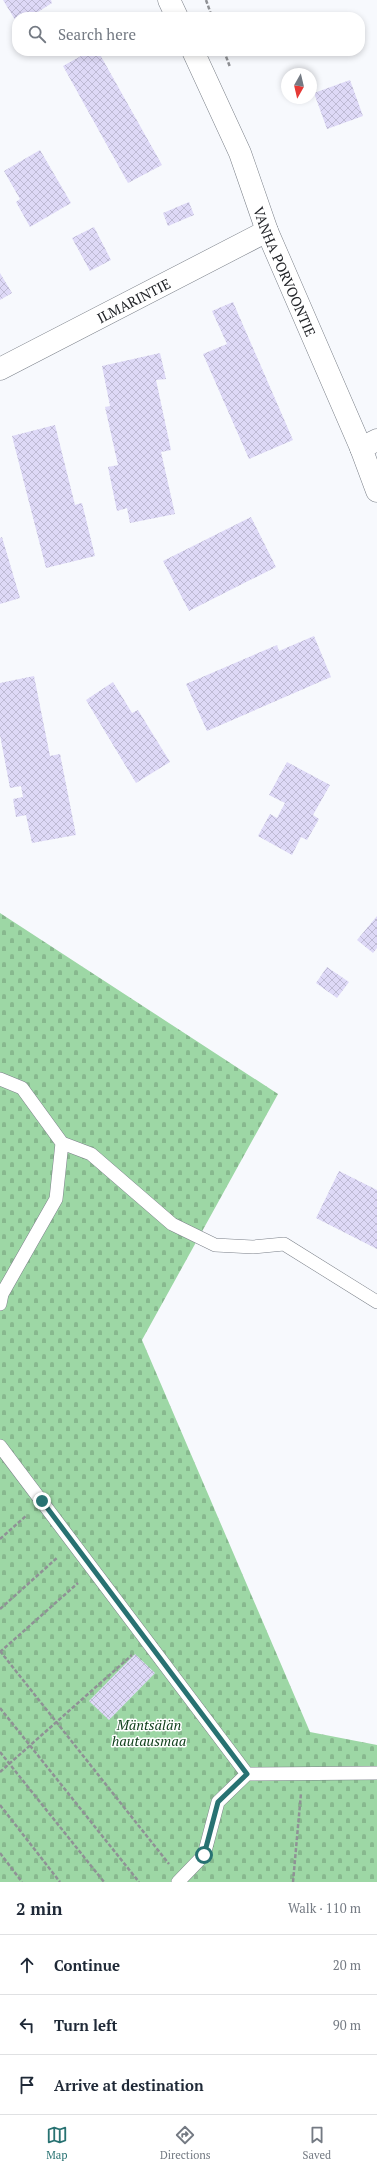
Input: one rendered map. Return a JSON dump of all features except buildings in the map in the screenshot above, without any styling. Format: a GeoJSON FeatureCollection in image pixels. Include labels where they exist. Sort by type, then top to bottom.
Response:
{"type":"FeatureCollection","features":[{"type":"Feature","properties":{"kind":"main road"},"geometry":{"type":"LineString","coordinates":[[169,0],[175,12]]}},
{"type":"Feature","properties":{"kind":"main road","name":"VANHA PORVOONTIE"},"geometry":{"type":"LineString","coordinates":[[194,56],[240,153],[267,231],[369,444],[377,491]]}},
{"type":"Feature","properties":{"kind":"main road","name":"ILMARINTIE"},"geometry":{"type":"LineString","coordinates":[[0,369],[267,231]]}},
{"type":"Feature","properties":{"kind":"lane"},"geometry":{"type":"LineString","coordinates":[[0,1079],[22,1088],[62,1143],[90,1154],[172,1224],[215,1245],[253,1247],[284,1244],[377,1302]]}},
{"type":"Feature","properties":{"kind":"lane"},"geometry":{"type":"LineString","coordinates":[[0,1304],[2,1294],[56,1199],[62,1143]]}},
{"type":"Feature","properties":{"kind":"lane"},"geometry":{"type":"LineString","coordinates":[[0,1446],[247,1774]]}},
{"type":"Feature","properties":{"kind":"lane"},"geometry":{"type":"LineString","coordinates":[[180,1881],[204,1855],[218,1802],[247,1774],[377,1773]]}},
{"type":"Feature","properties":{"kind":"path"},"geometry":{"type":"LineString","coordinates":[[206,0],[210,12]]}},
{"type":"Feature","properties":{"kind":"path"},"geometry":{"type":"LineString","coordinates":[[0,1539],[42,1501]]}},
{"type":"Feature","properties":{"kind":"path"},"geometry":{"type":"LineString","coordinates":[[0,1609],[73,1543]]}},
{"type":"Feature","properties":{"kind":"path"},"geometry":{"type":"LineString","coordinates":[[93,1569],[0,1652],[180,1881]]}},
{"type":"Feature","properties":{"kind":"path"},"geometry":{"type":"LineString","coordinates":[[0,1772],[147,1641]]}},
{"type":"Feature","properties":{"kind":"path"},"geometry":{"type":"LineString","coordinates":[[0,1708],[139,1882]]}},
{"type":"Feature","properties":{"kind":"path"},"geometry":{"type":"LineString","coordinates":[[0,1752],[104,1882]]}},
{"type":"Feature","properties":{"kind":"path"},"geometry":{"type":"LineString","coordinates":[[293,1882],[302,1774]]}},
{"type":"Feature","properties":{"kind":"path"},"geometry":{"type":"LineString","coordinates":[[0,1805],[60,1882]]}},
{"type":"Feature","properties":{"kind":"path"},"geometry":{"type":"LineString","coordinates":[[0,1853],[22,1882]]}},
{"type":"Feature","properties":{"kind":"green space","name":"Mäntsälän hautausmaa"},"geometry":{"type":"Polygon","coordinates":[[[0,913],[278,1094],[142,1340],[310,1732],[377,1745],[377,1882],[0,1882],[0,913]]]}},
{"type":"Feature","properties":{"kind":"route"},"geometry":{"type":"LineString","coordinates":[[42,1501],[247,1774],[218,1802],[204,1855]]}}]}
